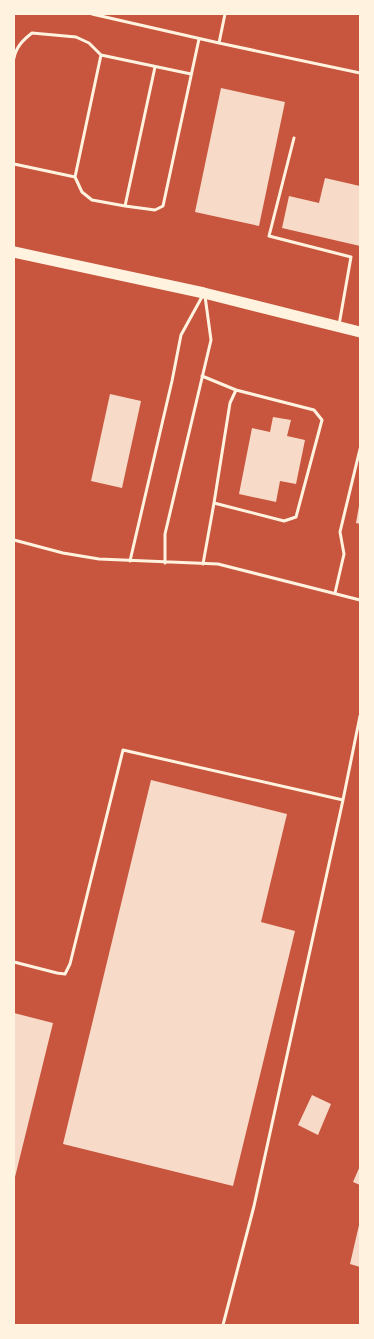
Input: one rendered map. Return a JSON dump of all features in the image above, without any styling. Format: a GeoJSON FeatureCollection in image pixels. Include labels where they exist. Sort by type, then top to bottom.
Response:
{"type":"FeatureCollection","features":[{"type":"Feature","properties":{"kind":"highway"},"geometry":{"type":"LineString","coordinates":[[14,252],[204,293],[360,332]]}},
{"type":"Feature","properties":{"kind":"lane"},"geometry":{"type":"LineString","coordinates":[[92,14],[199,39],[360,73]]}},
{"type":"Feature","properties":{"kind":"lane"},"geometry":{"type":"LineString","coordinates":[[219,43],[225,14]]}},
{"type":"Feature","properties":{"kind":"lane"},"geometry":{"type":"LineString","coordinates":[[14,58],[16,51],[23,40],[32,33],[76,37],[89,43],[100,55],[191,74]]}},
{"type":"Feature","properties":{"kind":"lane"},"geometry":{"type":"LineString","coordinates":[[100,55],[74,177],[82,192],[92,200],[155,210],[163,206],[199,39]]}},
{"type":"Feature","properties":{"kind":"lane"},"geometry":{"type":"LineString","coordinates":[[125,206],[155,67]]}},
{"type":"Feature","properties":{"kind":"lane"},"geometry":{"type":"LineString","coordinates":[[294,138],[269,236],[351,257],[338,327]]}},
{"type":"Feature","properties":{"kind":"lane"},"geometry":{"type":"LineString","coordinates":[[14,164],[74,177]]}},
{"type":"Feature","properties":{"kind":"lane"},"geometry":{"type":"LineString","coordinates":[[165,563],[165,534],[211,340],[204,293]]}},
{"type":"Feature","properties":{"kind":"lane"},"geometry":{"type":"LineString","coordinates":[[130,561],[181,335],[204,293]]}},
{"type":"Feature","properties":{"kind":"lane"},"geometry":{"type":"LineString","coordinates":[[202,376],[236,390],[314,410],[322,420],[296,517],[284,520],[214,503]]}},
{"type":"Feature","properties":{"kind":"lane"},"geometry":{"type":"LineString","coordinates":[[202,564],[214,503],[230,402],[236,390]]}},
{"type":"Feature","properties":{"kind":"lane"},"geometry":{"type":"LineString","coordinates":[[335,593],[344,554],[340,532],[360,449]]}},
{"type":"Feature","properties":{"kind":"lane"},"geometry":{"type":"LineString","coordinates":[[14,540],[70,554],[99,559],[165,563],[218,564],[360,600]]}},
{"type":"Feature","properties":{"kind":"lane"},"geometry":{"type":"LineString","coordinates":[[223,1325],[255,1198],[343,800],[360,716]]}},
{"type":"Feature","properties":{"kind":"lane"},"geometry":{"type":"LineString","coordinates":[[14,962],[65,974],[70,964],[123,750],[343,800]]}},
{"type":"Feature","properties":{"kind":"building"},"geometry":{"type":"Polygon","coordinates":[[[221,88],[285,102],[259,226],[195,212],[221,88]]]}},
{"type":"Feature","properties":{"kind":"building"},"geometry":{"type":"Polygon","coordinates":[[[325,178],[360,186],[360,246],[282,228],[289,196],[319,203],[325,178]]]}},
{"type":"Feature","properties":{"kind":"building"},"geometry":{"type":"Polygon","coordinates":[[[110,394],[141,401],[122,488],[91,481],[110,394]]]}},
{"type":"Feature","properties":{"kind":"building"},"geometry":{"type":"Polygon","coordinates":[[[273,417],[291,420],[287,436],[305,440],[296,484],[280,481],[276,502],[239,494],[252,428],[270,432],[273,417]]]}},
{"type":"Feature","properties":{"kind":"building"},"geometry":{"type":"Polygon","coordinates":[[[360,506],[360,524],[356,523],[360,506]]]}},
{"type":"Feature","properties":{"kind":"building"},"geometry":{"type":"Polygon","coordinates":[[[151,780],[287,814],[261,922],[295,931],[233,1186],[63,1144],[151,780]]]}},
{"type":"Feature","properties":{"kind":"building"},"geometry":{"type":"Polygon","coordinates":[[[14,1013],[53,1023],[15,1177],[14,1177],[14,1013]]]}},
{"type":"Feature","properties":{"kind":"building"},"geometry":{"type":"Polygon","coordinates":[[[312,1095],[331,1104],[318,1135],[298,1125],[312,1095]]]}},
{"type":"Feature","properties":{"kind":"building"},"geometry":{"type":"Polygon","coordinates":[[[360,1166],[360,1185],[353,1182],[360,1166]]]}},
{"type":"Feature","properties":{"kind":"building"},"geometry":{"type":"Polygon","coordinates":[[[360,1225],[360,1267],[350,1264],[360,1225]]]}}]}
